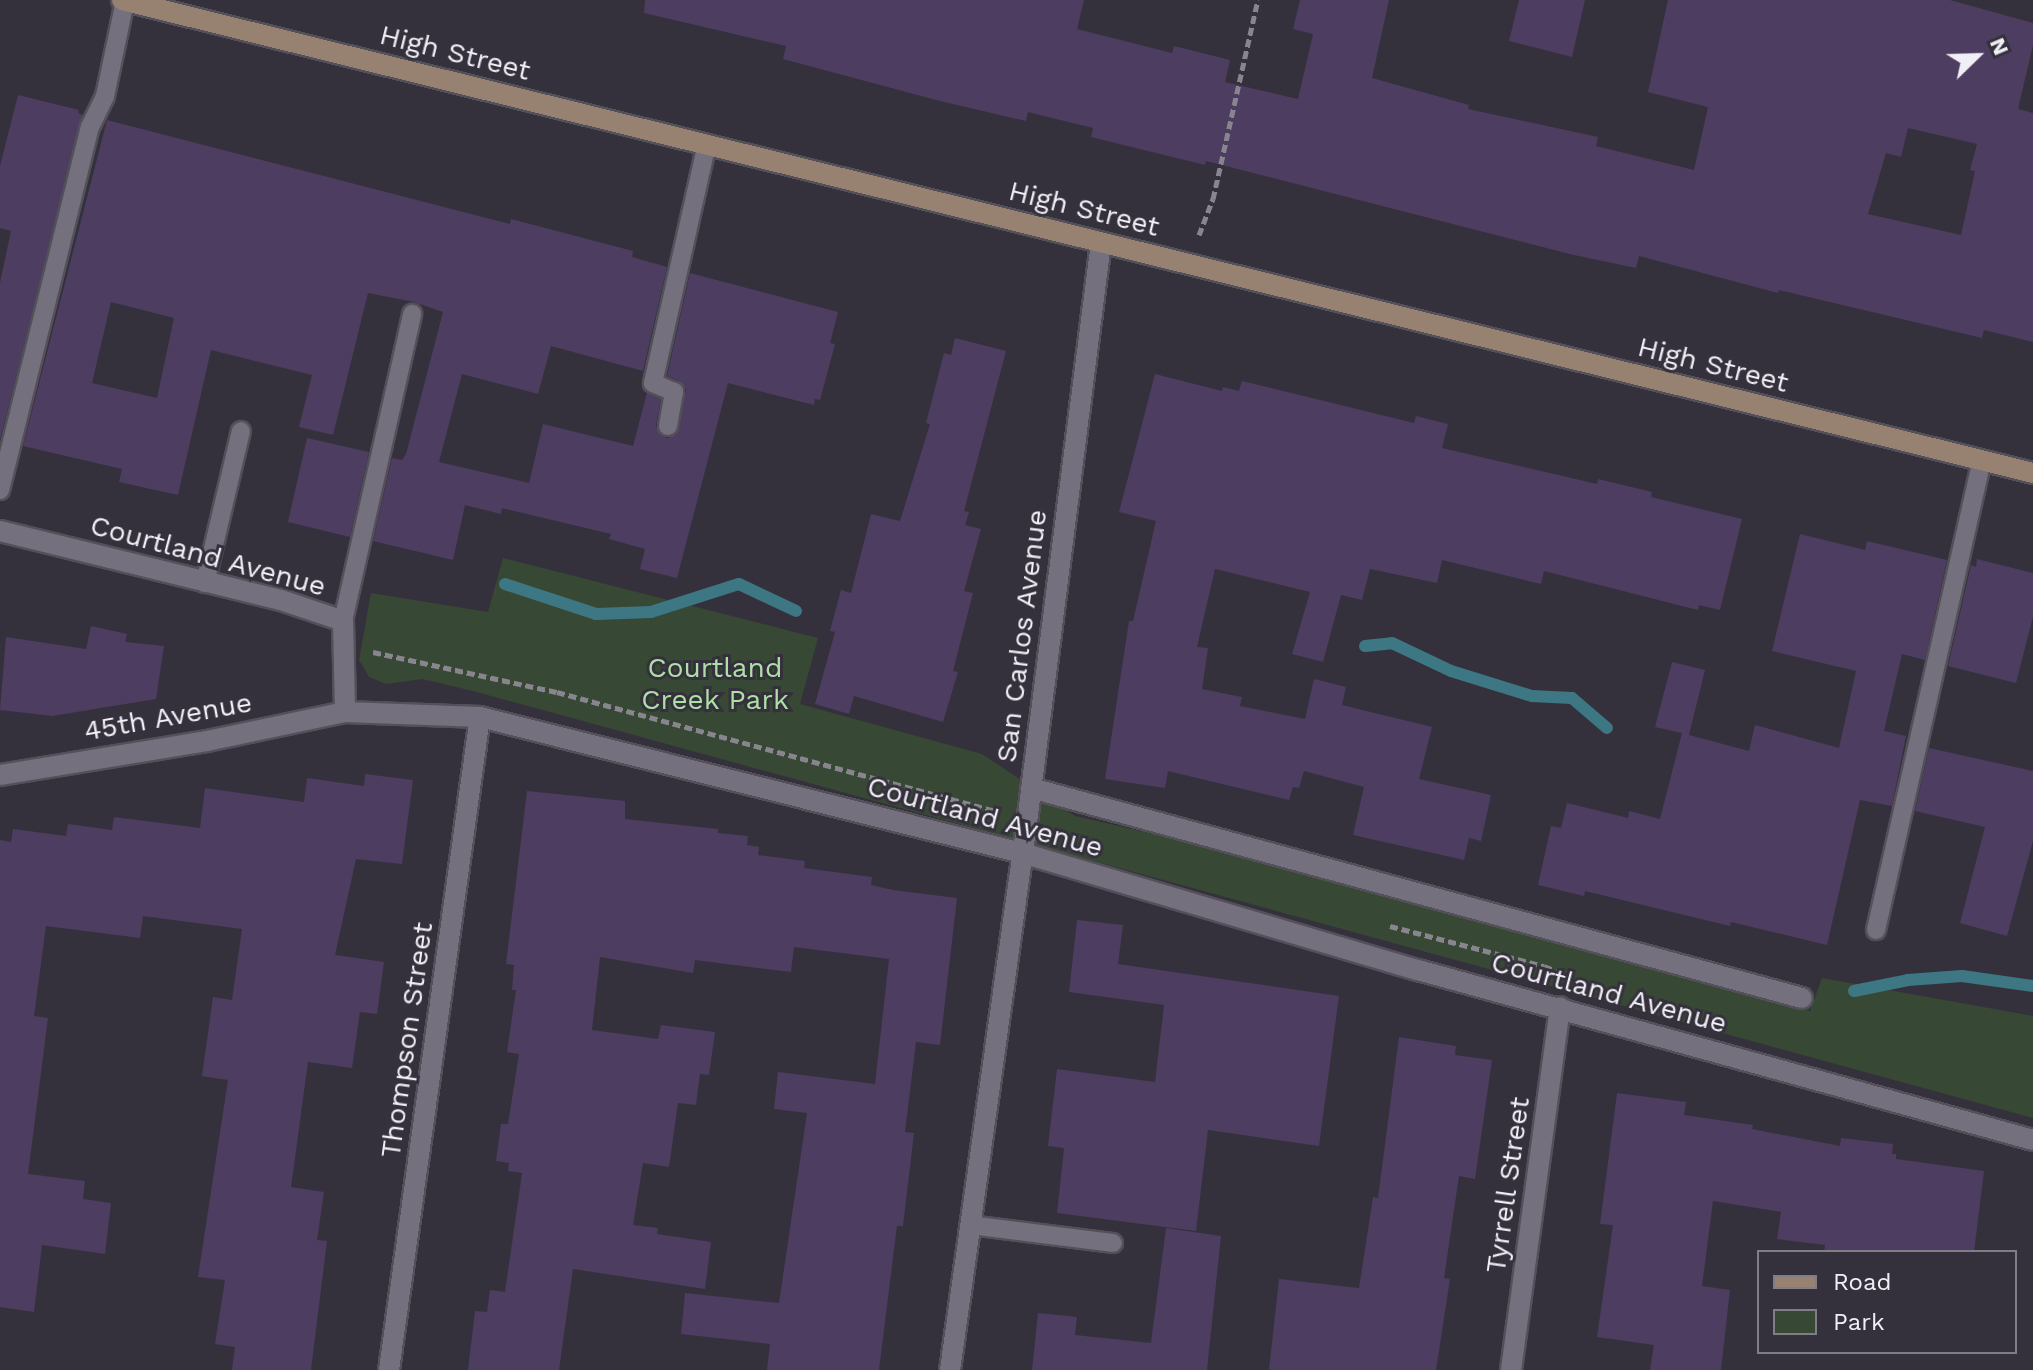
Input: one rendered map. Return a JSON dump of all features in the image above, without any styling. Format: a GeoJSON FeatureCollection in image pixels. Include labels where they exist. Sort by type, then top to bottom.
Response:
{"type":"FeatureCollection","features":[{"type":"Feature","properties":{"kind":"main road","name":"High Street"},"geometry":{"type":"LineString","coordinates":[[123,0],[2033,473]]}},
{"type":"Feature","properties":{"kind":"street","name":"San Carlos Avenue"},"geometry":{"type":"LineString","coordinates":[[950,1370],[1031,788],[1101,243]]}},
{"type":"Feature","properties":{"kind":"street","name":"Courtland Avenue"},"geometry":{"type":"LineString","coordinates":[[0,531],[281,600],[343,621],[345,712],[480,717],[1022,853],[1418,970],[2033,1140]]}},
{"type":"Feature","properties":{"kind":"street","name":"45th Avenue"},"geometry":{"type":"LineString","coordinates":[[0,775],[207,741],[345,712]]}},
{"type":"Feature","properties":{"kind":"street","name":"Thompson Street"},"geometry":{"type":"LineString","coordinates":[[389,1370],[480,717]]}},
{"type":"Feature","properties":{"kind":"street","name":"Courtland Avenue"},"geometry":{"type":"LineString","coordinates":[[1031,788],[1802,998]]}},
{"type":"Feature","properties":{"kind":"street","name":"Tyrrell Street"},"geometry":{"type":"LineString","coordinates":[[1511,1370],[1560,1007]]}},
{"type":"Feature","properties":{"kind":"lane"},"geometry":{"type":"LineString","coordinates":[[0,490],[90,127],[105,96],[123,0]]}},
{"type":"Feature","properties":{"kind":"lane"},"geometry":{"type":"LineString","coordinates":[[668,426],[674,392],[653,383],[707,144]]}},
{"type":"Feature","properties":{"kind":"lane"},"geometry":{"type":"LineString","coordinates":[[343,621],[412,314]]}},
{"type":"Feature","properties":{"kind":"lane"},"geometry":{"type":"LineString","coordinates":[[205,583],[241,431]]}},
{"type":"Feature","properties":{"kind":"lane"},"geometry":{"type":"LineString","coordinates":[[1876,930],[1982,460]]}},
{"type":"Feature","properties":{"kind":"lane"},"geometry":{"type":"LineString","coordinates":[[970,1225],[1113,1243]]}},
{"type":"Feature","properties":{"kind":"path"},"geometry":{"type":"LineString","coordinates":[[1188,264],[1213,199],[1258,0]]}},
{"type":"Feature","properties":{"kind":"green space","name":"Courtland Creek Park"},"geometry":{"type":"Polygon","coordinates":[[[503,558],[818,638],[800,704],[982,754],[1075,816],[1193,843],[1810,1011],[1822,978],[2033,1016],[2033,1118],[473,691],[422,679],[386,684],[369,677],[359,660],[371,593],[488,612],[503,558]]]}},
{"type":"Feature","properties":{"kind":"building"},"geometry":{"type":"Polygon","coordinates":[[[645,0],[1084,0],[1077,29],[1172,53],[1174,46],[1230,60],[1225,82],[1298,99],[1313,34],[1293,29],[1300,0],[1389,0],[1372,78],[1469,105],[1468,109],[1598,137],[1596,146],[1694,170],[1708,107],[1648,92],[1668,0],[1950,0],[2033,23],[2033,45],[2018,109],[2033,113],[2033,342],[1984,330],[1982,338],[1779,290],[1778,293],[1639,256],[1636,268],[1574,255],[1206,161],[1205,165],[1091,137],[1093,128],[1028,112],[1026,121],[940,101],[783,59],[786,46],[644,13],[645,0]],[[1908,128],[1901,157],[1886,153],[1868,214],[1961,235],[1975,171],[1970,170],[1977,144],[1908,128]]]}},
{"type":"Feature","properties":{"kind":"building"},"geometry":{"type":"Polygon","coordinates":[[[1519,0],[1585,0],[1572,57],[1509,41],[1519,0]]]}},
{"type":"Feature","properties":{"kind":"building"},"geometry":{"type":"Polygon","coordinates":[[[18,95],[79,110],[78,113],[83,115],[0,440],[0,283],[11,231],[0,228],[0,166],[18,95]]]}},
{"type":"Feature","properties":{"kind":"building"},"geometry":{"type":"Polygon","coordinates":[[[107,120],[510,224],[511,219],[633,251],[632,257],[667,267],[643,371],[551,346],[538,394],[462,374],[439,462],[529,483],[543,424],[633,446],[647,393],[661,399],[656,425],[660,435],[667,438],[677,434],[686,389],[679,381],[667,376],[690,273],[838,312],[830,343],[835,344],[820,400],[815,399],[814,405],[728,383],[677,578],[640,569],[645,549],[609,539],[611,534],[502,508],[501,514],[465,505],[453,560],[373,541],[392,458],[402,460],[406,454],[443,312],[414,302],[368,293],[333,435],[299,427],[312,375],[211,350],[178,495],[119,482],[122,469],[23,446],[107,120]],[[111,302],[92,383],[157,398],[174,318],[111,302]]]}},
{"type":"Feature","properties":{"kind":"building"},"geometry":{"type":"Polygon","coordinates":[[[955,338],[1006,351],[964,511],[969,512],[965,525],[981,529],[964,591],[973,593],[953,671],[958,672],[943,722],[854,696],[849,714],[815,704],[835,632],[830,631],[841,590],[851,593],[871,514],[900,521],[930,424],[926,423],[944,353],[951,355],[955,338]]]}},
{"type":"Feature","properties":{"kind":"building"},"geometry":{"type":"Polygon","coordinates":[[[1155,374],[1222,391],[1223,387],[1239,391],[1242,381],[1414,423],[1416,416],[1448,424],[1442,448],[1597,484],[1598,479],[1652,492],[1651,497],[1742,519],[1720,610],[1699,605],[1698,610],[1544,571],[1541,584],[1442,560],[1437,583],[1370,569],[1362,600],[1341,595],[1323,662],[1292,654],[1310,592],[1215,569],[1197,647],[1208,648],[1202,689],[1242,697],[1240,706],[1305,719],[1314,679],[1346,687],[1342,705],[1432,727],[1419,779],[1491,795],[1481,841],[1469,838],[1464,860],[1353,835],[1364,787],[1304,771],[1299,788],[1293,787],[1289,800],[1168,771],[1165,788],[1105,779],[1129,621],[1133,621],[1156,521],[1119,512],[1155,374]]]}},
{"type":"Feature","properties":{"kind":"building"},"geometry":{"type":"Polygon","coordinates":[[[307,438],[369,452],[350,537],[288,522],[307,438]]]}},
{"type":"Feature","properties":{"kind":"building"},"geometry":{"type":"Polygon","coordinates":[[[1800,534],[1865,550],[1867,541],[1947,560],[1925,660],[1902,654],[1884,731],[1906,736],[1892,806],[1860,800],[1827,945],[1731,922],[1730,926],[1585,891],[1584,896],[1538,885],[1551,826],[1561,828],[1567,803],[1628,818],[1629,811],[1660,819],[1682,733],[1655,727],[1672,662],[1705,670],[1689,735],[1749,751],[1755,725],[1839,748],[1856,671],[1772,651],[1800,534]]]}},
{"type":"Feature","properties":{"kind":"building"},"geometry":{"type":"Polygon","coordinates":[[[1977,559],[2033,573],[2033,617],[2016,683],[1948,666],[1971,565],[1976,567],[1977,559]]]}},
{"type":"Feature","properties":{"kind":"building"},"geometry":{"type":"Polygon","coordinates":[[[91,626],[127,634],[125,642],[164,646],[156,699],[52,716],[0,710],[6,637],[86,649],[91,626]]]}},
{"type":"Feature","properties":{"kind":"building"},"geometry":{"type":"Polygon","coordinates":[[[1929,748],[2033,771],[2033,841],[2007,936],[1960,923],[1985,827],[1915,811],[1929,748]]]}},
{"type":"Feature","properties":{"kind":"building"},"geometry":{"type":"Polygon","coordinates":[[[365,774],[413,780],[402,864],[356,859],[335,955],[384,962],[377,1014],[360,1012],[352,1068],[308,1062],[291,1187],[324,1192],[317,1240],[327,1241],[311,1370],[232,1370],[235,1347],[215,1344],[225,1280],[198,1277],[228,1080],[202,1076],[213,997],[232,1000],[242,929],[143,916],[140,938],[46,926],[34,1016],[48,1018],[28,1174],[85,1181],[83,1199],[111,1203],[105,1254],[42,1245],[34,1312],[0,1307],[0,840],[11,842],[13,829],[66,836],[68,824],[112,830],[114,817],[200,828],[205,788],[304,802],[307,778],[364,786],[365,774]]]}},
{"type":"Feature","properties":{"kind":"building"},"geometry":{"type":"Polygon","coordinates":[[[527,791],[625,801],[625,819],[718,829],[718,833],[748,836],[747,845],[759,847],[758,855],[805,861],[804,868],[872,877],[871,885],[893,890],[957,898],[940,1045],[916,1042],[905,1132],[914,1133],[903,1226],[897,1226],[879,1370],[767,1370],[770,1344],[681,1334],[685,1293],[779,1303],[807,1113],[774,1109],[778,1072],[875,1084],[889,959],[794,947],[791,972],[695,960],[693,973],[600,957],[592,1030],[658,1039],[661,1025],[715,1032],[709,1075],[700,1074],[696,1105],[678,1103],[669,1167],[643,1163],[633,1225],[658,1228],[657,1234],[711,1242],[705,1289],[573,1269],[559,1370],[468,1370],[475,1311],[487,1312],[490,1290],[505,1292],[522,1173],[508,1171],[509,1163],[496,1161],[501,1124],[508,1124],[519,1054],[507,1052],[516,990],[512,990],[514,965],[506,964],[527,791]]]}},
{"type":"Feature","properties":{"kind":"building"},"geometry":{"type":"Polygon","coordinates":[[[1077,920],[1123,925],[1118,964],[1339,996],[1319,1146],[1208,1130],[1196,1231],[1057,1213],[1064,1148],[1048,1146],[1057,1069],[1155,1082],[1164,1005],[1069,992],[1077,920]]]}},
{"type":"Feature","properties":{"kind":"building"},"geometry":{"type":"Polygon","coordinates":[[[1399,1037],[1456,1046],[1455,1055],[1492,1060],[1475,1179],[1459,1176],[1444,1278],[1450,1279],[1436,1370],[1269,1370],[1279,1279],[1359,1288],[1373,1197],[1378,1198],[1399,1037]]]}},
{"type":"Feature","properties":{"kind":"building"},"geometry":{"type":"Polygon","coordinates":[[[1617,1093],[1686,1102],[1684,1115],[1753,1125],[1752,1129],[1840,1146],[1841,1138],[1893,1144],[1892,1154],[1896,1154],[1896,1159],[1984,1171],[1974,1250],[1824,1250],[1825,1245],[1777,1239],[1781,1212],[1713,1201],[1702,1286],[1730,1290],[1721,1370],[1650,1370],[1654,1345],[1597,1337],[1613,1225],[1600,1224],[1617,1093]]]}},
{"type":"Feature","properties":{"kind":"building"},"geometry":{"type":"Polygon","coordinates":[[[1166,1228],[1221,1236],[1207,1370],[1032,1370],[1038,1313],[1077,1317],[1075,1335],[1151,1343],[1166,1228]]]}},
{"type":"Feature","properties":{"kind":"waterway"},"geometry":{"type":"LineString","coordinates":[[505,584],[596,614],[651,612],[739,584],[796,611]]}},
{"type":"Feature","properties":{"kind":"waterway"},"geometry":{"type":"LineString","coordinates":[[1365,646],[1392,643],[1451,671],[1532,696],[1572,698],[1607,728]]}},
{"type":"Feature","properties":{"kind":"waterway"},"geometry":{"type":"LineString","coordinates":[[1854,991],[1908,980],[1962,976],[2033,986]]}}]}
